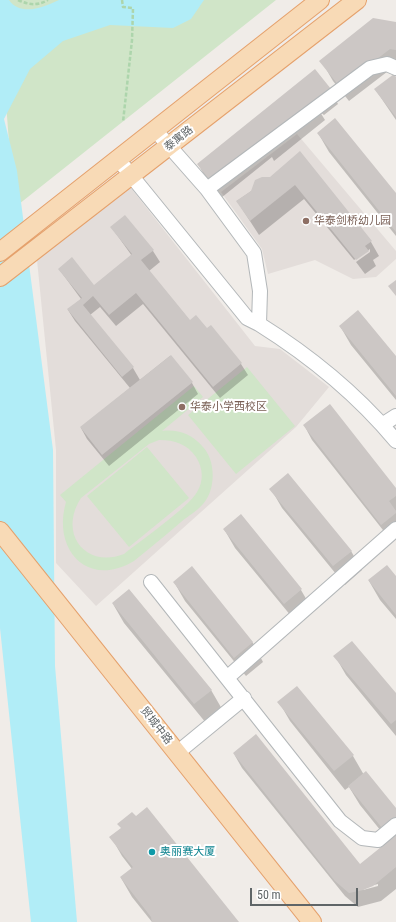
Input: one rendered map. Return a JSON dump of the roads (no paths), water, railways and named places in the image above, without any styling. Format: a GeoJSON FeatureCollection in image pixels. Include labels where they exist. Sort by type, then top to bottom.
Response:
{"type":"FeatureCollection","features":[{"type":"Feature","properties":{"kind":"main road","name":"泰寓路"},"geometry":{"type":"LineString","coordinates":[[0,252],[117,158],[155,130],[320,0]]}},
{"type":"Feature","properties":{"kind":"main road","name":"泰寓路"},"geometry":{"type":"LineString","coordinates":[[0,277],[357,0]]}},
{"type":"Feature","properties":{"kind":"main road","name":"贸城中路"},"geometry":{"type":"LineString","coordinates":[[0,530],[312,922]]}},
{"type":"Feature","properties":{"kind":"lane"},"geometry":{"type":"LineString","coordinates":[[207,189],[370,68],[380,64],[387,64],[396,68]]}},
{"type":"Feature","properties":{"kind":"lane"},"geometry":{"type":"LineString","coordinates":[[155,130],[207,189],[254,253],[260,291],[259,324]]}},
{"type":"Feature","properties":{"kind":"lane"},"geometry":{"type":"LineString","coordinates":[[117,158],[247,318],[298,348],[353,395],[396,441]]}},
{"type":"Feature","properties":{"kind":"lane"},"geometry":{"type":"LineString","coordinates":[[382,425],[396,416]]}},
{"type":"Feature","properties":{"kind":"lane"},"geometry":{"type":"LineString","coordinates":[[228,677],[396,529]]}},
{"type":"Feature","properties":{"kind":"lane"},"geometry":{"type":"LineString","coordinates":[[151,582],[228,677],[340,821],[362,838],[378,840],[396,825]]}},
{"type":"Feature","properties":{"kind":"lane"},"geometry":{"type":"LineString","coordinates":[[178,753],[244,698]]}},
{"type":"Feature","properties":{"kind":"water"},"geometry":{"type":"Polygon","coordinates":[[[0,0],[9,0],[20,8],[33,9],[40,8],[59,0],[204,0],[191,19],[173,28],[110,25],[63,41],[30,69],[4,119],[17,171],[53,450],[55,666],[77,922],[31,922],[0,628],[0,0]]]}},
{"type":"Feature","properties":{"kind":"place","name":"华泰剑桥幼儿园"},"geometry":{"type":"Point","coordinates":[306,221]}},
{"type":"Feature","properties":{"kind":"place","name":"华泰小学西校区"},"geometry":{"type":"Point","coordinates":[182,407]}},
{"type":"Feature","properties":{"kind":"place","name":"奥丽赛大厦"},"geometry":{"type":"Point","coordinates":[152,852]}}]}
